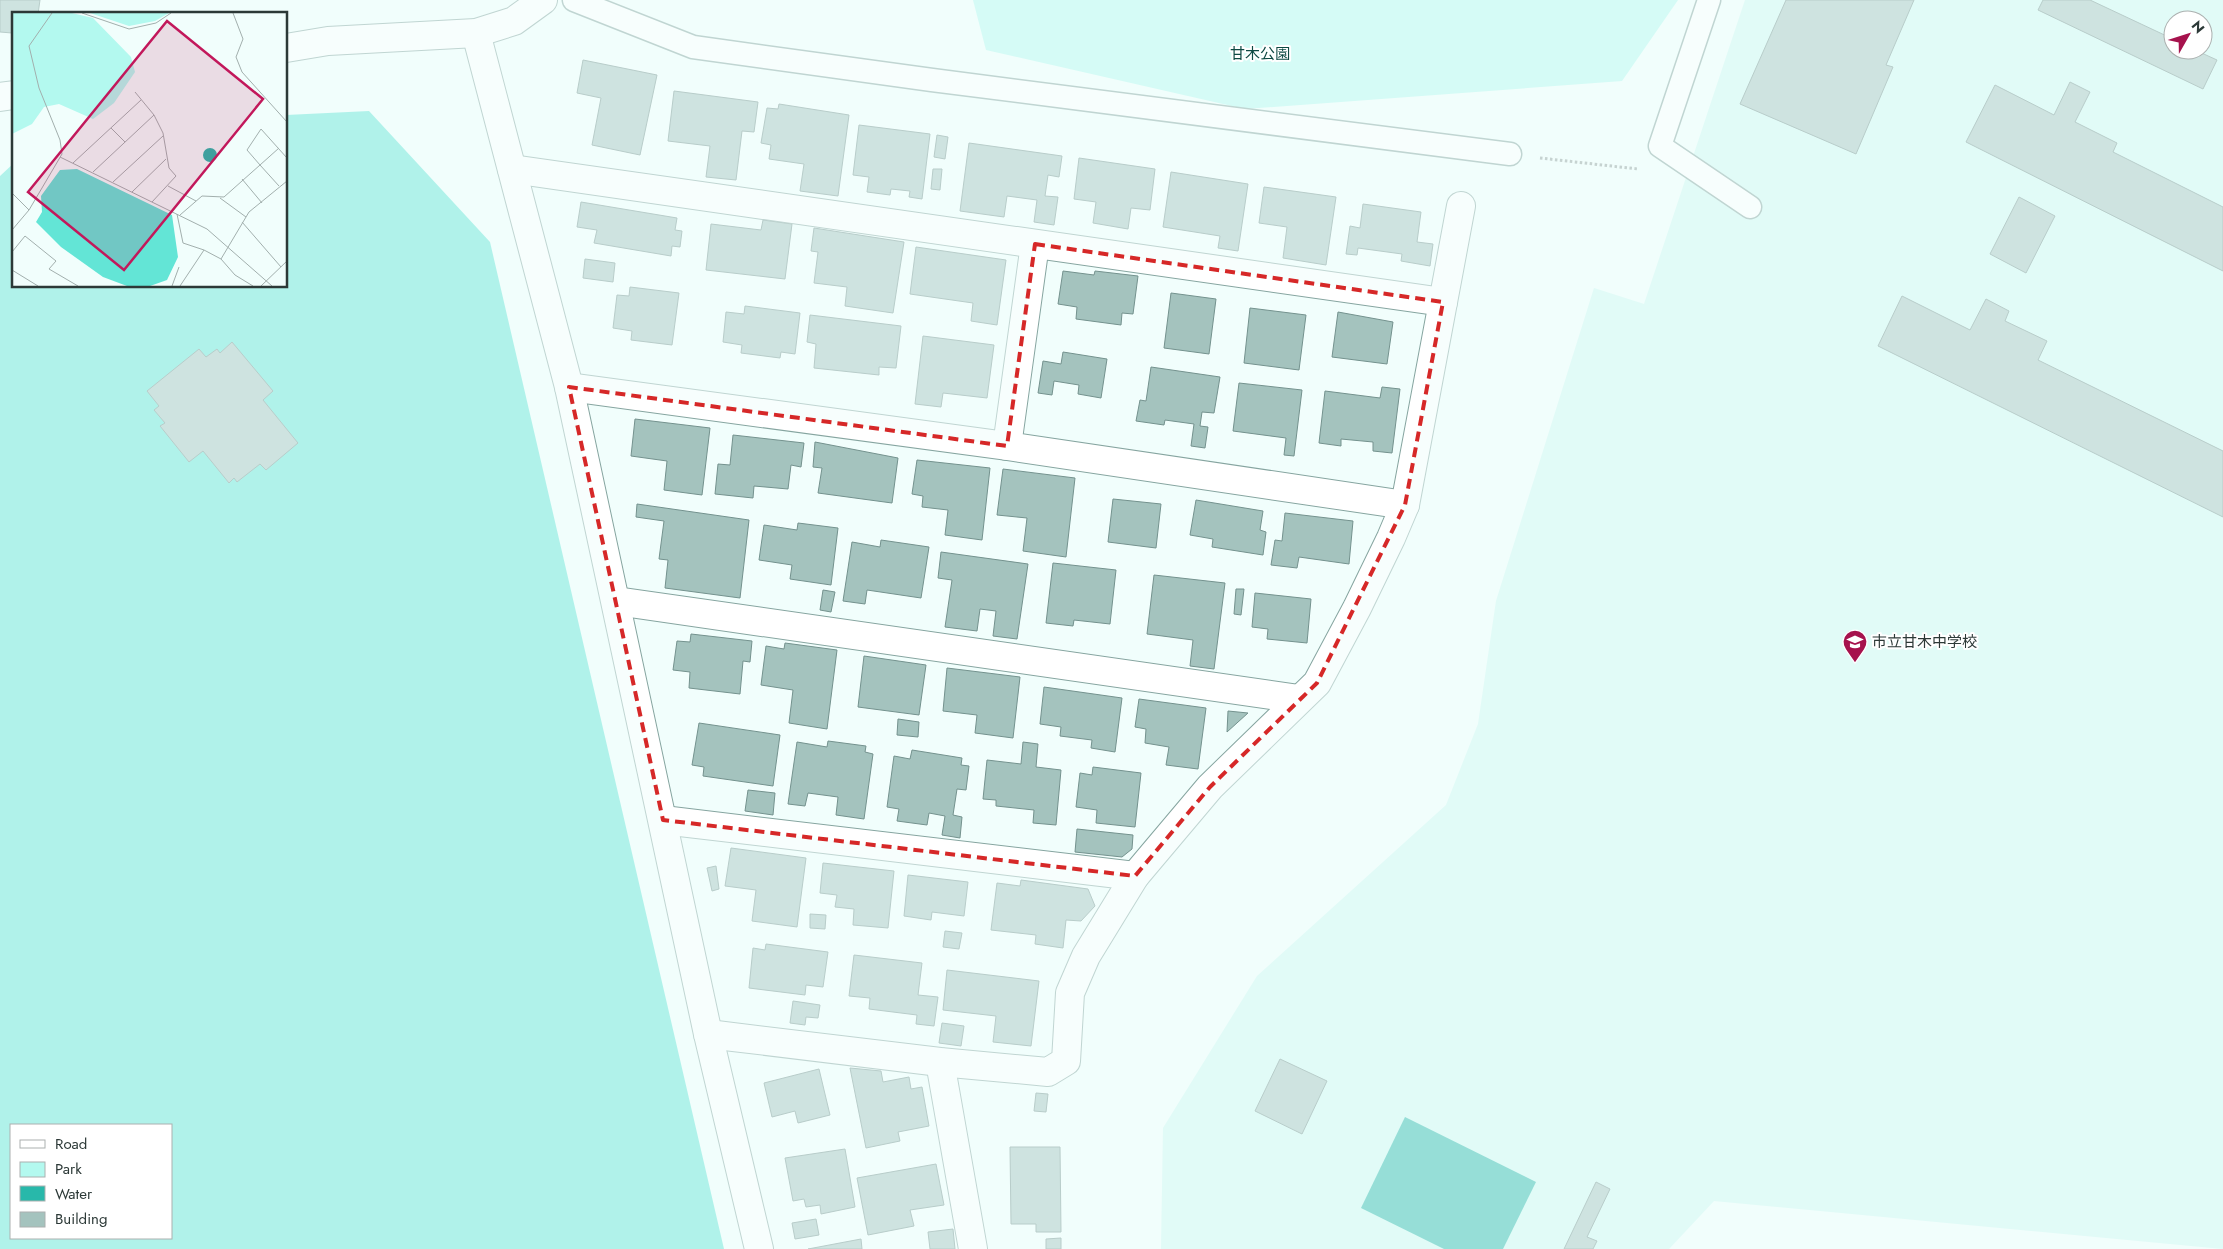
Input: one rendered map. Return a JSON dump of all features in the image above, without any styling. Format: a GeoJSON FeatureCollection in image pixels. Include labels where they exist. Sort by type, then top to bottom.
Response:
{"type":"FeatureCollection","features":[{"type":"Feature","properties":{"kind":"street"},"geometry":{"type":"LineString","coordinates":[[288,48],[328,41],[476,32],[514,21],[543,0]]}},
{"type":"Feature","properties":{"kind":"street"},"geometry":{"type":"LineString","coordinates":[[476,32],[569,387],[708,1034],[759,1249]]}},
{"type":"Feature","properties":{"kind":"street"},"geometry":{"type":"LineString","coordinates":[[512,169],[1443,302]]}},
{"type":"Feature","properties":{"kind":"street"},"geometry":{"type":"LineString","coordinates":[[708,1034],[940,1062],[1048,1072],[1066,1061],[1070,993],[1086,956],[1135,876],[1210,787],[1317,683],[1361,599],[1405,505],[1461,206]]}},
{"type":"Feature","properties":{"kind":"street"},"geometry":{"type":"LineString","coordinates":[[1007,446],[1035,244]]}},
{"type":"Feature","properties":{"kind":"street"},"geometry":{"type":"LineString","coordinates":[[569,387],[1007,446],[1405,505]]}},
{"type":"Feature","properties":{"kind":"street"},"geometry":{"type":"LineString","coordinates":[[616,602],[1299,699]]}},
{"type":"Feature","properties":{"kind":"street"},"geometry":{"type":"LineString","coordinates":[[663,820],[1135,876]]}},
{"type":"Feature","properties":{"kind":"street"},"geometry":{"type":"LineString","coordinates":[[940,1062],[973,1249]]}},
{"type":"Feature","properties":{"kind":"lane"},"geometry":{"type":"LineString","coordinates":[[574,0],[693,47],[932,80],[1510,154]]}},
{"type":"Feature","properties":{"kind":"lane"},"geometry":{"type":"LineString","coordinates":[[1709,0],[1660,146],[1750,207]]}},
{"type":"Feature","properties":{"kind":"path"},"geometry":{"type":"LineString","coordinates":[[1510,154],[1642,169]]}},
{"type":"Feature","properties":{"kind":"highlighted area"},"geometry":{"type":"Polygon","coordinates":[[[1035,244],[1443,302],[1405,505],[1317,683],[1210,787],[1135,876],[663,820],[569,387],[1007,446],[1035,244]]]}},
{"type":"Feature","properties":{"kind":"shaded area","name":"市立甘木中学校"},"geometry":{"type":"Polygon","coordinates":[[[1745,0],[2223,0],[2223,1249],[1714,1201],[1669,1249],[1161,1249],[1163,1128],[1257,976],[1446,805],[1478,724],[1496,601],[1594,288],[1644,304],[1745,0]]]}},
{"type":"Feature","properties":{"kind":"shaded area"},"geometry":{"type":"Polygon","coordinates":[[[369,111],[490,242],[724,1249],[0,1249],[0,176],[12,165],[12,288],[288,288],[288,115],[369,111]]]}},
{"type":"Feature","properties":{"kind":"green space","name":"甘木公園"},"geometry":{"type":"Polygon","coordinates":[[[973,0],[1678,0],[1622,81],[1245,109],[986,50],[973,0]]]}},
{"type":"Feature","properties":{"kind":"water"},"geometry":{"type":"Polygon","coordinates":[[[1405,1117],[1536,1182],[1503,1249],[1444,1249],[1361,1208],[1405,1117]]]}},
{"type":"Feature","properties":{"kind":"building"},"geometry":{"type":"Polygon","coordinates":[[[0,0],[40,0],[38,12],[12,12],[12,33],[0,32],[0,0]]]}},
{"type":"Feature","properties":{"kind":"building"},"geometry":{"type":"Polygon","coordinates":[[[1786,0],[1914,0],[1886,65],[1893,67],[1856,154],[1740,104],[1786,0]]]}},
{"type":"Feature","properties":{"kind":"building"},"geometry":{"type":"Polygon","coordinates":[[[2043,0],[2090,0],[2163,34],[2163,60],[2213,60],[2213,58],[2217,60],[2203,89],[2038,10],[2043,0]]]}},
{"type":"Feature","properties":{"kind":"building"},"geometry":{"type":"Polygon","coordinates":[[[583,60],[657,75],[640,155],[592,145],[601,98],[577,93],[583,60]]]}},
{"type":"Feature","properties":{"kind":"building"},"geometry":{"type":"Polygon","coordinates":[[[2070,82],[2090,92],[2075,122],[2117,143],[2113,152],[2223,207],[2223,271],[1966,142],[1995,85],[2054,115],[2070,82]]]}},
{"type":"Feature","properties":{"kind":"building"},"geometry":{"type":"Polygon","coordinates":[[[674,91],[758,102],[754,132],[742,131],[736,180],[706,177],[710,146],[668,141],[674,91]]]}},
{"type":"Feature","properties":{"kind":"building"},"geometry":{"type":"Polygon","coordinates":[[[779,104],[849,115],[838,196],[800,191],[804,164],[769,159],[771,145],[761,143],[767,108],[778,109],[779,104]]]}},
{"type":"Feature","properties":{"kind":"building"},"geometry":{"type":"Polygon","coordinates":[[[859,125],[930,134],[922,199],[909,197],[910,191],[891,189],[890,195],[867,192],[869,177],[853,175],[859,125]]]}},
{"type":"Feature","properties":{"kind":"building"},"geometry":{"type":"Polygon","coordinates":[[[937,135],[948,137],[945,159],[934,157],[937,135]]]}},
{"type":"Feature","properties":{"kind":"building"},"geometry":{"type":"Polygon","coordinates":[[[969,143],[1062,156],[1059,177],[1048,175],[1045,196],[1058,197],[1054,225],[1034,222],[1037,200],[1007,196],[1004,217],[960,211],[969,143]]]}},
{"type":"Feature","properties":{"kind":"building"},"geometry":{"type":"Polygon","coordinates":[[[1079,158],[1155,169],[1150,210],[1131,208],[1128,229],[1093,223],[1096,202],[1074,199],[1079,158]]]}},
{"type":"Feature","properties":{"kind":"building"},"geometry":{"type":"Polygon","coordinates":[[[933,169],[942,169],[940,190],[931,189],[933,169]]]}},
{"type":"Feature","properties":{"kind":"building"},"geometry":{"type":"Polygon","coordinates":[[[1171,172],[1248,184],[1238,251],[1218,248],[1220,236],[1163,227],[1171,172]]]}},
{"type":"Feature","properties":{"kind":"building"},"geometry":{"type":"Polygon","coordinates":[[[1264,187],[1336,197],[1326,265],[1283,258],[1287,227],[1259,223],[1264,187]]]}},
{"type":"Feature","properties":{"kind":"building"},"geometry":{"type":"Polygon","coordinates":[[[2019,197],[2055,216],[2026,273],[1990,254],[2019,197]]]}},
{"type":"Feature","properties":{"kind":"building"},"geometry":{"type":"Polygon","coordinates":[[[581,202],[677,218],[675,230],[682,231],[680,247],[672,246],[671,256],[594,243],[597,230],[577,227],[581,202]]]}},
{"type":"Feature","properties":{"kind":"building"},"geometry":{"type":"Polygon","coordinates":[[[1363,204],[1421,212],[1417,242],[1433,244],[1430,266],[1401,261],[1402,254],[1358,248],[1357,255],[1346,254],[1350,226],[1360,228],[1363,204]]]}},
{"type":"Feature","properties":{"kind":"building"},"geometry":{"type":"Polygon","coordinates":[[[763,220],[792,224],[785,279],[706,270],[711,224],[761,230],[763,220]]]}},
{"type":"Feature","properties":{"kind":"building"},"geometry":{"type":"Polygon","coordinates":[[[814,228],[904,242],[893,313],[845,306],[847,287],[814,283],[818,252],[811,251],[814,228]]]}},
{"type":"Feature","properties":{"kind":"building"},"geometry":{"type":"Polygon","coordinates":[[[916,247],[1006,260],[997,325],[971,321],[973,303],[910,294],[916,247]]]}},
{"type":"Feature","properties":{"kind":"building"},"geometry":{"type":"Polygon","coordinates":[[[585,259],[615,263],[613,282],[583,278],[585,259]]]}},
{"type":"Feature","properties":{"kind":"building"},"geometry":{"type":"Polygon","coordinates":[[[1063,271],[1094,275],[1095,271],[1138,276],[1133,314],[1122,313],[1121,325],[1076,319],[1077,307],[1058,304],[1063,271]]]}},
{"type":"Feature","properties":{"kind":"building"},"geometry":{"type":"Polygon","coordinates":[[[630,287],[679,293],[672,345],[631,340],[632,331],[613,328],[617,295],[629,296],[630,287]]]}},
{"type":"Feature","properties":{"kind":"building"},"geometry":{"type":"Polygon","coordinates":[[[1171,293],[1216,299],[1209,354],[1164,348],[1171,293]]]}},
{"type":"Feature","properties":{"kind":"building"},"geometry":{"type":"Polygon","coordinates":[[[1902,296],[1970,330],[1986,299],[2009,311],[2005,321],[2047,341],[2038,360],[2223,451],[2223,517],[1878,346],[1902,296]]]}},
{"type":"Feature","properties":{"kind":"building"},"geometry":{"type":"Polygon","coordinates":[[[745,306],[800,313],[795,354],[781,352],[780,358],[741,353],[742,345],[723,342],[726,312],[744,314],[745,306]]]}},
{"type":"Feature","properties":{"kind":"building"},"geometry":{"type":"Polygon","coordinates":[[[1250,308],[1306,315],[1299,370],[1244,363],[1250,308]]]}},
{"type":"Feature","properties":{"kind":"building"},"geometry":{"type":"Polygon","coordinates":[[[1338,312],[1393,322],[1387,364],[1332,357],[1338,312]]]}},
{"type":"Feature","properties":{"kind":"building"},"geometry":{"type":"Polygon","coordinates":[[[810,315],[901,326],[896,368],[879,367],[879,375],[814,368],[816,344],[807,342],[810,315]]]}},
{"type":"Feature","properties":{"kind":"building"},"geometry":{"type":"Polygon","coordinates":[[[923,336],[994,345],[987,398],[943,393],[941,407],[915,404],[923,336]]]}},
{"type":"Feature","properties":{"kind":"building"},"geometry":{"type":"Polygon","coordinates":[[[232,342],[273,391],[263,400],[298,443],[266,470],[260,464],[237,482],[234,478],[229,483],[203,451],[189,462],[160,426],[165,423],[154,410],[159,406],[147,391],[199,349],[206,357],[217,349],[220,353],[232,342]]]}},
{"type":"Feature","properties":{"kind":"building"},"geometry":{"type":"Polygon","coordinates":[[[1063,352],[1107,359],[1101,398],[1078,394],[1079,385],[1054,381],[1052,395],[1038,393],[1043,361],[1061,364],[1063,352]]]}},
{"type":"Feature","properties":{"kind":"building"},"geometry":{"type":"Polygon","coordinates":[[[1151,367],[1220,377],[1214,413],[1202,412],[1200,426],[1208,427],[1205,448],[1191,446],[1194,424],[1165,420],[1164,425],[1136,421],[1140,400],[1146,401],[1151,367]]]}},
{"type":"Feature","properties":{"kind":"building"},"geometry":{"type":"Polygon","coordinates":[[[1239,383],[1302,390],[1294,456],[1284,455],[1286,438],[1233,431],[1239,383]]]}},
{"type":"Feature","properties":{"kind":"building"},"geometry":{"type":"Polygon","coordinates":[[[1382,387],[1400,389],[1392,453],[1373,451],[1373,442],[1341,439],[1341,446],[1319,443],[1325,391],[1380,398],[1382,387]]]}},
{"type":"Feature","properties":{"kind":"building"},"geometry":{"type":"Polygon","coordinates":[[[635,419],[710,428],[702,495],[664,490],[667,461],[631,456],[635,419]]]}},
{"type":"Feature","properties":{"kind":"building"},"geometry":{"type":"Polygon","coordinates":[[[733,435],[804,443],[801,467],[791,465],[788,489],[754,486],[753,498],[715,494],[718,464],[730,465],[733,435]]]}},
{"type":"Feature","properties":{"kind":"building"},"geometry":{"type":"Polygon","coordinates":[[[815,442],[898,458],[892,503],[818,493],[822,468],[813,467],[815,442]]]}},
{"type":"Feature","properties":{"kind":"building"},"geometry":{"type":"Polygon","coordinates":[[[917,460],[990,468],[982,540],[945,535],[948,510],[922,507],[923,496],[912,494],[917,460]]]}},
{"type":"Feature","properties":{"kind":"building"},"geometry":{"type":"Polygon","coordinates":[[[1003,469],[1075,478],[1066,557],[1023,551],[1027,518],[997,515],[1003,469]]]}},
{"type":"Feature","properties":{"kind":"building"},"geometry":{"type":"Polygon","coordinates":[[[1113,499],[1161,504],[1156,548],[1108,542],[1113,499]]]}},
{"type":"Feature","properties":{"kind":"building"},"geometry":{"type":"Polygon","coordinates":[[[1196,500],[1263,511],[1260,530],[1266,532],[1263,555],[1212,547],[1213,539],[1190,535],[1196,500]]]}},
{"type":"Feature","properties":{"kind":"building"},"geometry":{"type":"Polygon","coordinates":[[[637,504],[749,520],[740,598],[665,588],[668,560],[659,559],[664,521],[636,517],[637,504]]]}},
{"type":"Feature","properties":{"kind":"building"},"geometry":{"type":"Polygon","coordinates":[[[1285,513],[1353,521],[1349,564],[1299,557],[1297,568],[1271,565],[1275,540],[1282,541],[1285,513]]]}},
{"type":"Feature","properties":{"kind":"building"},"geometry":{"type":"Polygon","coordinates":[[[798,523],[838,528],[831,585],[790,579],[792,565],[759,560],[764,525],[797,530],[798,523]]]}},
{"type":"Feature","properties":{"kind":"building"},"geometry":{"type":"Polygon","coordinates":[[[881,540],[929,547],[921,598],[867,590],[865,604],[843,601],[852,542],[880,547],[881,540]]]}},
{"type":"Feature","properties":{"kind":"building"},"geometry":{"type":"Polygon","coordinates":[[[941,552],[1028,564],[1017,639],[993,636],[996,611],[980,609],[977,631],[945,627],[952,580],[938,578],[941,552]]]}},
{"type":"Feature","properties":{"kind":"building"},"geometry":{"type":"Polygon","coordinates":[[[1053,563],[1116,570],[1110,624],[1074,620],[1073,626],[1046,623],[1053,563]]]}},
{"type":"Feature","properties":{"kind":"building"},"geometry":{"type":"Polygon","coordinates":[[[1154,575],[1225,583],[1214,669],[1190,666],[1193,640],[1147,634],[1154,575]]]}},
{"type":"Feature","properties":{"kind":"building"},"geometry":{"type":"Polygon","coordinates":[[[1236,589],[1244,589],[1241,615],[1234,614],[1236,589]]]}},
{"type":"Feature","properties":{"kind":"building"},"geometry":{"type":"Polygon","coordinates":[[[823,590],[835,592],[831,612],[820,610],[823,590]]]}},
{"type":"Feature","properties":{"kind":"building"},"geometry":{"type":"Polygon","coordinates":[[[1255,593],[1311,599],[1307,643],[1267,639],[1268,629],[1252,627],[1255,593]]]}},
{"type":"Feature","properties":{"kind":"building"},"geometry":{"type":"Polygon","coordinates":[[[691,634],[752,641],[750,662],[743,661],[740,694],[689,688],[690,672],[673,670],[677,641],[690,642],[691,634]]]}},
{"type":"Feature","properties":{"kind":"building"},"geometry":{"type":"Polygon","coordinates":[[[785,643],[837,650],[827,729],[789,723],[793,690],[761,685],[766,646],[784,649],[785,643]]]}},
{"type":"Feature","properties":{"kind":"building"},"geometry":{"type":"Polygon","coordinates":[[[864,656],[926,665],[919,715],[858,707],[864,656]]]}},
{"type":"Feature","properties":{"kind":"building"},"geometry":{"type":"Polygon","coordinates":[[[947,668],[1020,677],[1013,738],[975,733],[977,715],[943,711],[947,668]]]}},
{"type":"Feature","properties":{"kind":"building"},"geometry":{"type":"Polygon","coordinates":[[[1044,687],[1122,698],[1115,752],[1091,748],[1092,740],[1060,736],[1061,727],[1040,724],[1044,687]]]}},
{"type":"Feature","properties":{"kind":"building"},"geometry":{"type":"Polygon","coordinates":[[[1139,699],[1206,708],[1198,769],[1166,765],[1169,747],[1145,743],[1146,729],[1135,727],[1139,699]]]}},
{"type":"Feature","properties":{"kind":"building"},"geometry":{"type":"Polygon","coordinates":[[[1228,711],[1248,713],[1227,732],[1228,711]]]}},
{"type":"Feature","properties":{"kind":"building"},"geometry":{"type":"Polygon","coordinates":[[[898,719],[919,722],[918,737],[897,735],[898,719]]]}},
{"type":"Feature","properties":{"kind":"building"},"geometry":{"type":"Polygon","coordinates":[[[699,723],[780,735],[773,786],[703,776],[704,767],[692,765],[699,723]]]}},
{"type":"Feature","properties":{"kind":"building"},"geometry":{"type":"Polygon","coordinates":[[[828,741],[866,746],[865,752],[873,754],[864,819],[836,815],[838,797],[808,793],[805,806],[788,804],[797,742],[827,747],[828,741]]]}},
{"type":"Feature","properties":{"kind":"building"},"geometry":{"type":"Polygon","coordinates":[[[1023,742],[1038,744],[1036,767],[1061,770],[1056,825],[1033,823],[1034,810],[996,806],[996,800],[983,799],[987,760],[1021,764],[1023,742]]]}},
{"type":"Feature","properties":{"kind":"building"},"geometry":{"type":"Polygon","coordinates":[[[912,750],[962,758],[961,765],[969,766],[966,790],[957,789],[953,815],[962,817],[960,838],[942,835],[945,816],[929,813],[927,825],[897,821],[899,809],[887,807],[894,756],[910,759],[912,750]]]}},
{"type":"Feature","properties":{"kind":"building"},"geometry":{"type":"Polygon","coordinates":[[[1093,767],[1141,773],[1135,827],[1096,823],[1097,810],[1076,807],[1080,773],[1092,775],[1093,767]]]}},
{"type":"Feature","properties":{"kind":"building"},"geometry":{"type":"Polygon","coordinates":[[[748,790],[775,793],[773,815],[745,811],[748,790]]]}},
{"type":"Feature","properties":{"kind":"building"},"geometry":{"type":"Polygon","coordinates":[[[1077,829],[1133,835],[1132,849],[1122,857],[1075,852],[1077,829]]]}},
{"type":"Feature","properties":{"kind":"building"},"geometry":{"type":"Polygon","coordinates":[[[731,848],[806,858],[797,927],[752,921],[756,890],[725,886],[731,848]]]}},
{"type":"Feature","properties":{"kind":"building"},"geometry":{"type":"Polygon","coordinates":[[[823,863],[894,871],[888,928],[853,925],[854,909],[835,907],[837,895],[820,893],[823,863]]]}},
{"type":"Feature","properties":{"kind":"building"},"geometry":{"type":"Polygon","coordinates":[[[716,866],[719,889],[712,891],[707,868],[716,866]]]}},
{"type":"Feature","properties":{"kind":"building"},"geometry":{"type":"Polygon","coordinates":[[[908,875],[968,882],[964,916],[932,912],[931,920],[904,916],[908,875]]]}},
{"type":"Feature","properties":{"kind":"building"},"geometry":{"type":"Polygon","coordinates":[[[1021,880],[1088,889],[1095,906],[1081,921],[1066,920],[1063,948],[1035,944],[1036,935],[991,930],[997,883],[1020,886],[1021,880]]]}},
{"type":"Feature","properties":{"kind":"building"},"geometry":{"type":"Polygon","coordinates":[[[810,914],[826,915],[825,929],[810,928],[810,914]]]}},
{"type":"Feature","properties":{"kind":"building"},"geometry":{"type":"Polygon","coordinates":[[[945,931],[962,933],[959,949],[943,947],[945,931]]]}},
{"type":"Feature","properties":{"kind":"building"},"geometry":{"type":"Polygon","coordinates":[[[766,944],[828,952],[823,987],[806,985],[805,995],[749,988],[753,948],[765,950],[766,944]]]}},
{"type":"Feature","properties":{"kind":"building"},"geometry":{"type":"Polygon","coordinates":[[[854,955],[922,963],[918,995],[938,997],[934,1026],[916,1024],[917,1015],[869,1009],[870,998],[849,996],[854,955]]]}},
{"type":"Feature","properties":{"kind":"building"},"geometry":{"type":"Polygon","coordinates":[[[947,970],[1039,981],[1031,1046],[993,1042],[996,1016],[943,1010],[947,970]]]}},
{"type":"Feature","properties":{"kind":"building"},"geometry":{"type":"Polygon","coordinates":[[[793,1001],[820,1005],[818,1018],[806,1017],[805,1025],[790,1023],[793,1001]]]}},
{"type":"Feature","properties":{"kind":"building"},"geometry":{"type":"Polygon","coordinates":[[[942,1023],[964,1026],[961,1046],[939,1043],[942,1023]]]}},
{"type":"Feature","properties":{"kind":"building"},"geometry":{"type":"Polygon","coordinates":[[[1280,1059],[1327,1081],[1302,1134],[1255,1111],[1280,1059]]]}},
{"type":"Feature","properties":{"kind":"building"},"geometry":{"type":"Polygon","coordinates":[[[850,1068],[881,1071],[883,1082],[909,1077],[911,1089],[922,1087],[929,1126],[898,1132],[900,1141],[866,1148],[850,1068]]]}},
{"type":"Feature","properties":{"kind":"building"},"geometry":{"type":"Polygon","coordinates":[[[819,1069],[830,1115],[798,1123],[795,1111],[772,1117],[764,1083],[819,1069]]]}},
{"type":"Feature","properties":{"kind":"building"},"geometry":{"type":"Polygon","coordinates":[[[1036,1093],[1048,1094],[1046,1112],[1034,1111],[1036,1093]]]}},
{"type":"Feature","properties":{"kind":"building"},"geometry":{"type":"Polygon","coordinates":[[[1010,1147],[1060,1147],[1061,1232],[1036,1232],[1036,1224],[1011,1224],[1010,1147]]]}},
{"type":"Feature","properties":{"kind":"building"},"geometry":{"type":"Polygon","coordinates":[[[845,1149],[855,1207],[821,1214],[820,1205],[806,1207],[804,1199],[793,1201],[785,1158],[845,1149]]]}},
{"type":"Feature","properties":{"kind":"building"},"geometry":{"type":"Polygon","coordinates":[[[936,1164],[944,1205],[910,1210],[914,1226],[868,1235],[857,1178],[936,1164]]]}},
{"type":"Feature","properties":{"kind":"building"},"geometry":{"type":"Polygon","coordinates":[[[1596,1182],[1610,1189],[1587,1237],[1597,1241],[1593,1249],[1564,1249],[1596,1182]]]}},
{"type":"Feature","properties":{"kind":"building"},"geometry":{"type":"Polygon","coordinates":[[[816,1219],[819,1235],[795,1239],[792,1223],[816,1219]]]}},
{"type":"Feature","properties":{"kind":"building"},"geometry":{"type":"Polygon","coordinates":[[[953,1229],[955,1249],[930,1249],[928,1232],[953,1229]]]}},
{"type":"Feature","properties":{"kind":"building"},"geometry":{"type":"Polygon","coordinates":[[[1061,1238],[1061,1249],[1046,1249],[1046,1239],[1061,1238]]]}},
{"type":"Feature","properties":{"kind":"building"},"geometry":{"type":"Polygon","coordinates":[[[861,1239],[862,1249],[808,1249],[861,1239]]]}},
{"type":"Feature","properties":{"kind":"place","name":"市立甘木中学校"},"geometry":{"type":"Point","coordinates":[1855,663]}}]}
